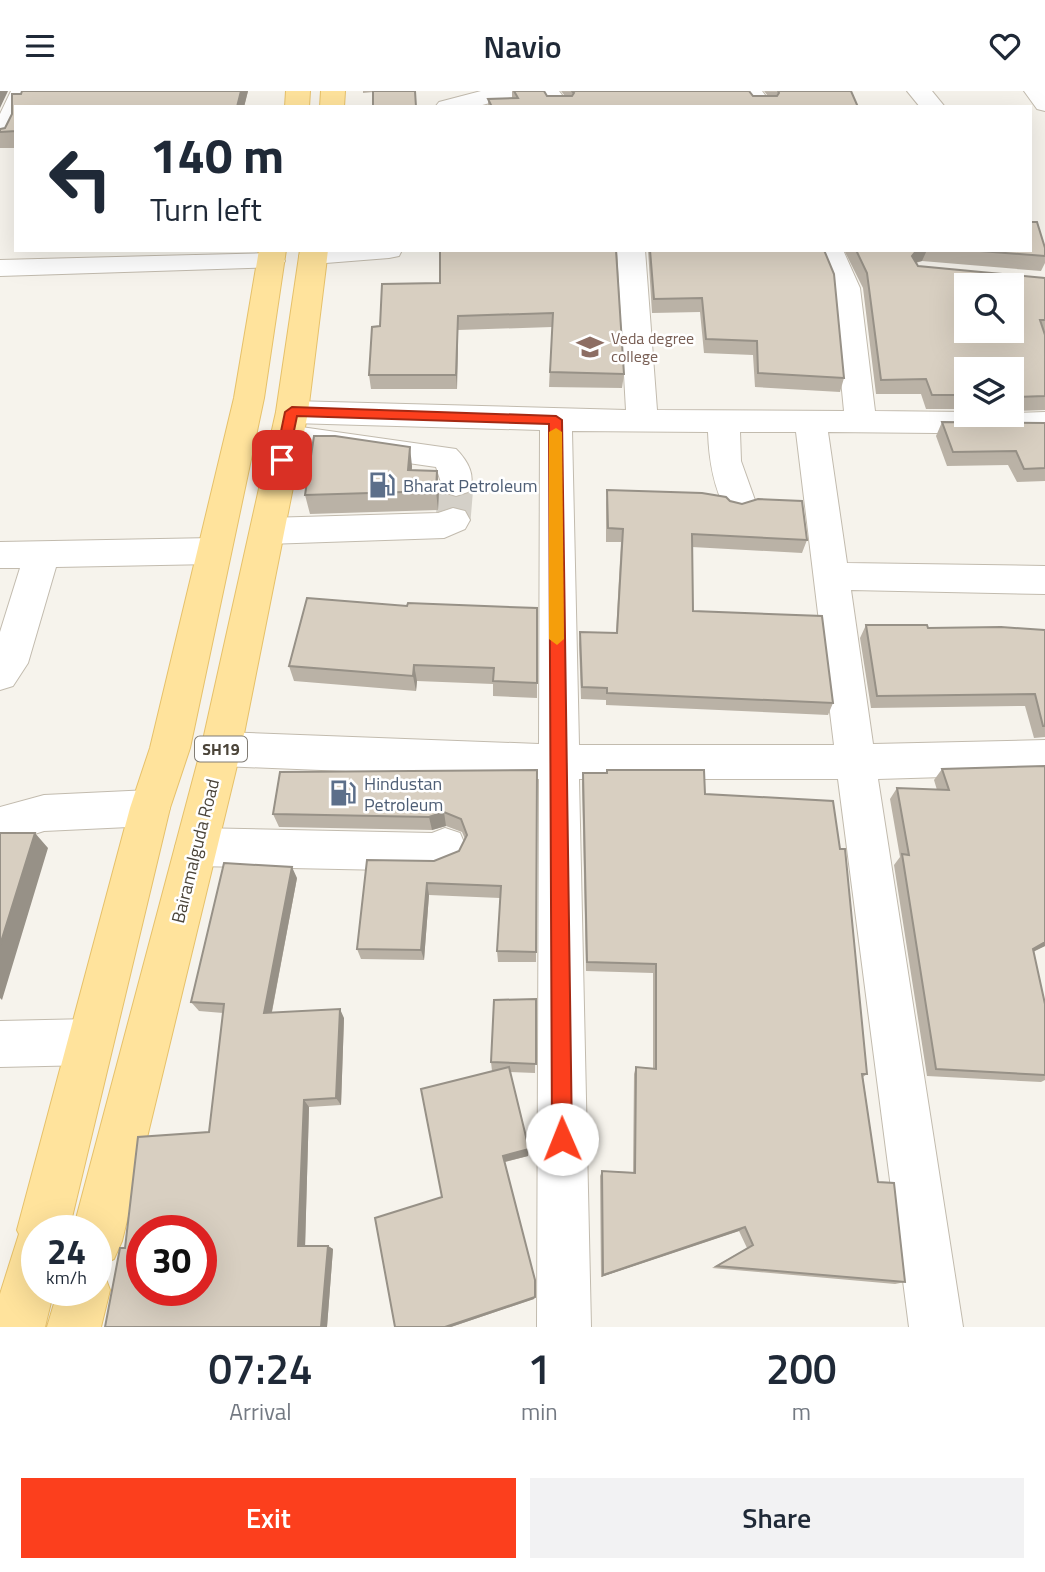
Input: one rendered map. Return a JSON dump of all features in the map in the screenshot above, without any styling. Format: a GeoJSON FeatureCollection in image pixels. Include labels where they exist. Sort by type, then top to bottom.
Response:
{"type":"FeatureCollection","features":[{"type":"Feature","properties":{"kind":"main road","name":"Bairamalguda Road"},"geometry":{"type":"LineString","coordinates":[[103,1215],[219,758],[289,424],[314,253]]}},
{"type":"Feature","properties":{"kind":"main road","name":"SH19"},"geometry":{"type":"LineString","coordinates":[[47,1215],[150,808],[170,748],[249,398],[272,255]]}},
{"type":"Feature","properties":{"kind":"main road"},"geometry":{"type":"LineString","coordinates":[[18,1327],[23,1306]]}},
{"type":"Feature","properties":{"kind":"main road"},"geometry":{"type":"LineString","coordinates":[[74,1327],[80,1306]]}},
{"type":"Feature","properties":{"kind":"street"},"geometry":{"type":"LineString","coordinates":[[460,100],[508,91]]}},
{"type":"Feature","properties":{"kind":"street"},"geometry":{"type":"LineString","coordinates":[[919,91],[931,105]]}},
{"type":"Feature","properties":{"kind":"street"},"geometry":{"type":"LineString","coordinates":[[0,138],[14,109]]}},
{"type":"Feature","properties":{"kind":"street"},"geometry":{"type":"LineString","coordinates":[[314,253],[339,252]]}},
{"type":"Feature","properties":{"kind":"street"},"geometry":{"type":"LineString","coordinates":[[631,252],[642,420]]}},
{"type":"Feature","properties":{"kind":"street"},"geometry":{"type":"LineString","coordinates":[[830,252],[846,288],[861,423]]}},
{"type":"Feature","properties":{"kind":"street"},"geometry":{"type":"LineString","coordinates":[[0,268],[272,255]]}},
{"type":"Feature","properties":{"kind":"street"},"geometry":{"type":"LineString","coordinates":[[556,420],[564,1327]]}},
{"type":"Feature","properties":{"kind":"street"},"geometry":{"type":"LineString","coordinates":[[289,424],[556,420],[1045,423]]}},
{"type":"Feature","properties":{"kind":"street"},"geometry":{"type":"LineString","coordinates":[[724,422],[725,461],[739,503]]}},
{"type":"Feature","properties":{"kind":"street"},"geometry":{"type":"LineString","coordinates":[[811,423],[936,1327]]}},
{"type":"Feature","properties":{"kind":"street"},"geometry":{"type":"LineString","coordinates":[[289,424],[445,457],[453,465],[456,484]]}},
{"type":"Feature","properties":{"kind":"street"},"geometry":{"type":"LineString","coordinates":[[267,531],[444,525],[453,520]]}},
{"type":"Feature","properties":{"kind":"street"},"geometry":{"type":"LineString","coordinates":[[0,555],[213,551]]}},
{"type":"Feature","properties":{"kind":"street"},"geometry":{"type":"LineString","coordinates":[[0,675],[9,663],[42,554]]}},
{"type":"Feature","properties":{"kind":"street"},"geometry":{"type":"LineString","coordinates":[[831,576],[1045,580]]}},
{"type":"Feature","properties":{"kind":"street"},"geometry":{"type":"LineString","coordinates":[[219,758],[856,762],[1045,757]]}},
{"type":"Feature","properties":{"kind":"street"},"geometry":{"type":"LineString","coordinates":[[219,758],[445,777],[452,783]]}},
{"type":"Feature","properties":{"kind":"street"},"geometry":{"type":"LineString","coordinates":[[0,826],[44,813],[150,808]]}},
{"type":"Feature","properties":{"kind":"street"},"geometry":{"type":"LineString","coordinates":[[196,847],[436,852],[445,847]]}},
{"type":"Feature","properties":{"kind":"street"},"geometry":{"type":"LineString","coordinates":[[0,1044],[90,1042]]}},
{"type":"Feature","properties":{"kind":"building"},"geometry":{"type":"Polygon","coordinates":[[[22,91],[241,91],[238,105],[14,105],[14,131],[0,132],[12,114],[12,94],[21,94],[22,91]]]}},
{"type":"Feature","properties":{"kind":"building"},"geometry":{"type":"Polygon","coordinates":[[[373,91],[415,91],[416,105],[373,105],[373,91]]]}},
{"type":"Feature","properties":{"kind":"building"},"geometry":{"type":"Polygon","coordinates":[[[514,91],[544,91],[547,96],[572,96],[572,91],[749,91],[753,96],[777,96],[778,91],[851,91],[857,105],[491,105],[488,99],[518,98],[514,91]]]}},
{"type":"Feature","properties":{"kind":"building"},"geometry":{"type":"Polygon","coordinates":[[[1032,222],[1037,222],[1045,256],[994,252],[1032,252],[1032,222]]]}},
{"type":"Feature","properties":{"kind":"building"},"geometry":{"type":"Polygon","coordinates":[[[440,252],[616,252],[624,374],[550,372],[553,313],[458,316],[456,375],[369,375],[372,327],[380,326],[382,284],[440,283],[440,252]]]}},
{"type":"Feature","properties":{"kind":"building"},"geometry":{"type":"Polygon","coordinates":[[[650,252],[825,252],[834,274],[844,378],[758,373],[757,341],[706,339],[702,298],[654,299],[650,252]]]}},
{"type":"Feature","properties":{"kind":"building"},"geometry":{"type":"Polygon","coordinates":[[[857,252],[915,252],[912,256],[918,266],[992,273],[954,273],[954,343],[1024,343],[1024,276],[1045,278],[1045,320],[1040,320],[1045,335],[1045,396],[1024,397],[1024,357],[954,357],[954,395],[932,395],[926,379],[881,380],[867,273],[857,252]]]}},
{"type":"Feature","properties":{"kind":"building"},"geometry":{"type":"Polygon","coordinates":[[[942,422],[954,422],[954,427],[1024,427],[1024,423],[1045,423],[1045,468],[1024,469],[1016,451],[953,452],[942,422]]]}},
{"type":"Feature","properties":{"kind":"building"},"geometry":{"type":"Polygon","coordinates":[[[314,436],[335,436],[410,447],[408,470],[437,471],[436,491],[305,495],[314,436]]]}},
{"type":"Feature","properties":{"kind":"building"},"geometry":{"type":"Polygon","coordinates":[[[607,490],[702,493],[726,497],[742,504],[758,499],[802,501],[807,540],[692,534],[693,611],[822,616],[833,703],[607,693],[607,688],[582,687],[580,632],[617,633],[623,529],[608,528],[607,490]]]}},
{"type":"Feature","properties":{"kind":"building"},"geometry":{"type":"Polygon","coordinates":[[[307,598],[407,606],[408,603],[537,608],[537,683],[493,681],[494,668],[414,665],[413,676],[289,666],[307,598]]]}},
{"type":"Feature","properties":{"kind":"building"},"geometry":{"type":"Polygon","coordinates":[[[866,625],[1045,630],[1045,726],[1035,694],[877,696],[866,625]]]}},
{"type":"Feature","properties":{"kind":"building"},"geometry":{"type":"Polygon","coordinates":[[[1045,766],[1045,942],[1033,949],[1045,1004],[1045,1075],[936,1069],[902,854],[909,855],[897,788],[949,790],[942,769],[1045,766]]]}},
{"type":"Feature","properties":{"kind":"building"},"geometry":{"type":"Polygon","coordinates":[[[537,770],[536,952],[497,951],[501,886],[427,883],[421,950],[357,949],[367,860],[434,861],[459,851],[467,835],[461,819],[444,812],[429,817],[273,814],[280,772],[537,770]]]}},
{"type":"Feature","properties":{"kind":"building"},"geometry":{"type":"Polygon","coordinates":[[[607,770],[704,770],[705,794],[833,801],[840,849],[845,849],[867,1074],[862,1074],[878,1182],[894,1183],[905,1282],[717,1266],[753,1245],[745,1227],[603,1275],[602,1171],[635,1173],[636,1067],[656,1069],[656,964],[587,962],[583,773],[607,773],[607,770]]]}},
{"type":"Feature","properties":{"kind":"building"},"geometry":{"type":"Polygon","coordinates":[[[0,833],[35,833],[0,945],[0,833]]]}},
{"type":"Feature","properties":{"kind":"building"},"geometry":{"type":"Polygon","coordinates":[[[224,863],[292,867],[264,1013],[340,1009],[336,1098],[304,1100],[298,1246],[328,1246],[321,1327],[105,1327],[109,1306],[112,1306],[112,1290],[120,1248],[125,1248],[126,1239],[126,1306],[217,1306],[217,1215],[129,1215],[138,1137],[209,1132],[224,1004],[191,1002],[224,863]]]}},
{"type":"Feature","properties":{"kind":"building"},"geometry":{"type":"Polygon","coordinates":[[[536,999],[536,1064],[491,1062],[494,1000],[536,999]]]}},
{"type":"Feature","properties":{"kind":"building"},"geometry":{"type":"Polygon","coordinates":[[[509,1067],[529,1149],[503,1156],[535,1280],[535,1297],[445,1327],[395,1327],[375,1218],[442,1197],[421,1089],[509,1067]]]}},
{"type":"Feature","properties":{"kind":"tunnel"},"geometry":{"type":"LineString","coordinates":[[453,520],[456,484]]}},
{"type":"Feature","properties":{"kind":"slow traffic"},"geometry":{"type":"LineString","coordinates":[[556,432],[557,639]]}},
{"type":"Feature","properties":{"kind":"place","name":"Veda degree college"},"geometry":{"type":"Point","coordinates":[590,347]}},
{"type":"Feature","properties":{"kind":"place","name":"Bharat Petroleum"},"geometry":{"type":"Point","coordinates":[382,485]}},
{"type":"Feature","properties":{"kind":"place","name":"Hindustan Petroleum"},"geometry":{"type":"Point","coordinates":[343,793]}},
{"type":"Feature","properties":{"kind":"route"},"geometry":{"type":"LineString","coordinates":[[282,460],[292,412],[556,420],[562,1139]]}}]}
